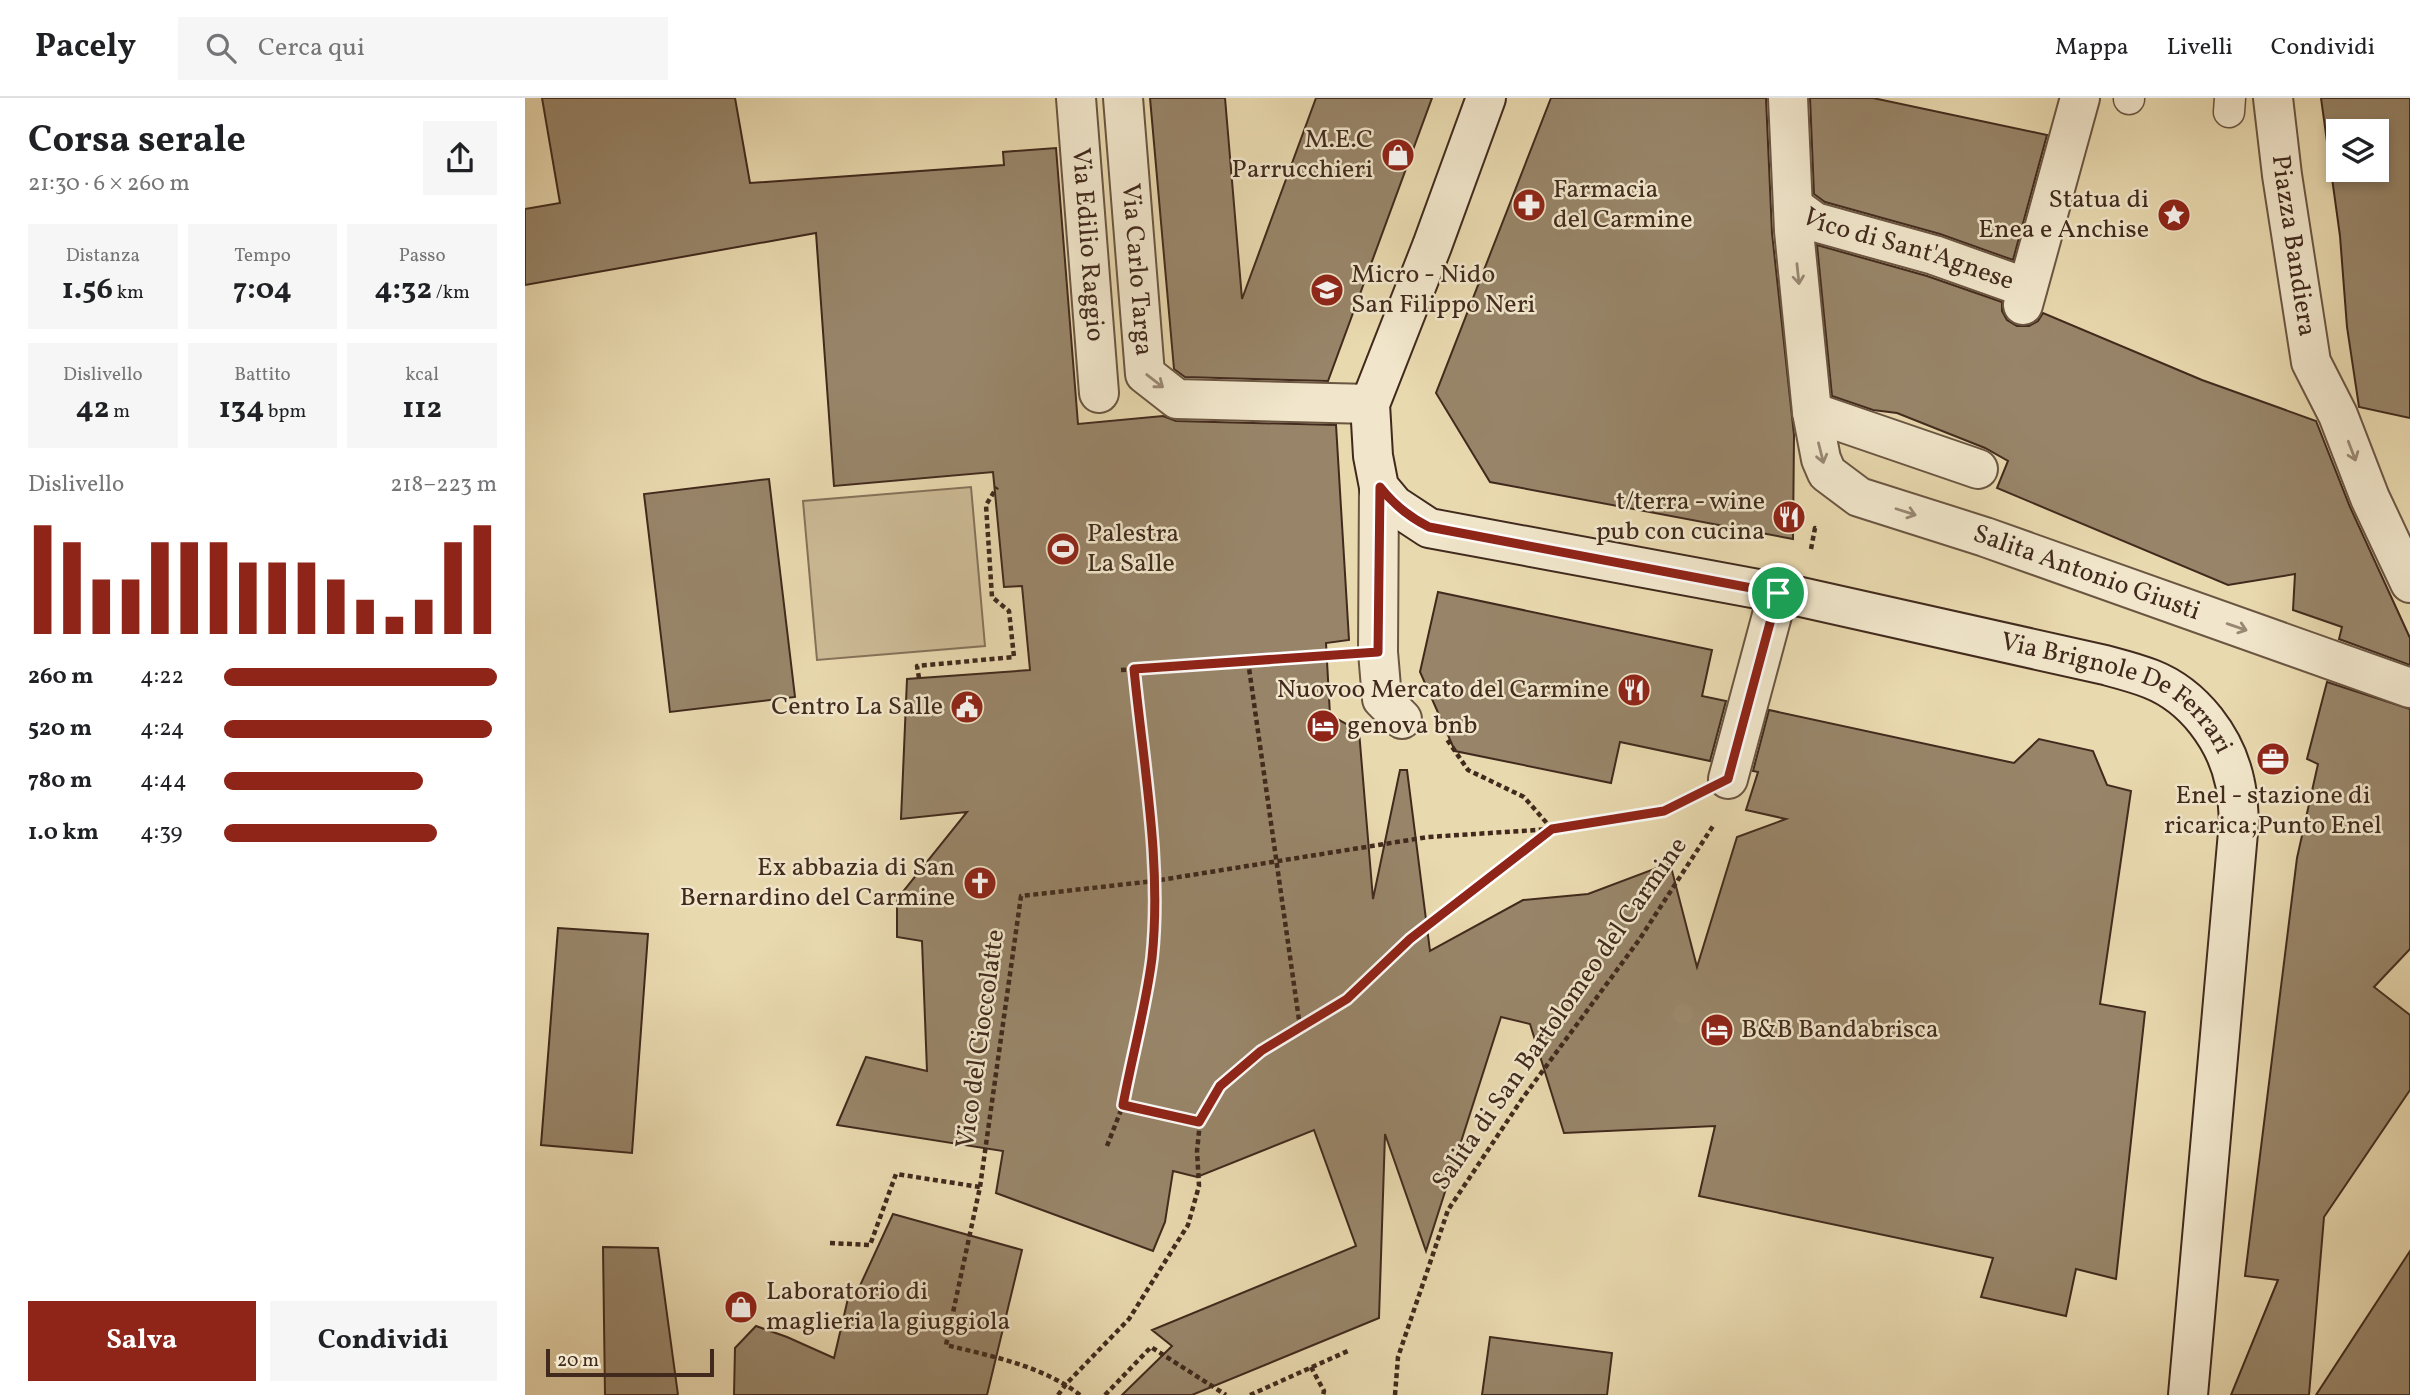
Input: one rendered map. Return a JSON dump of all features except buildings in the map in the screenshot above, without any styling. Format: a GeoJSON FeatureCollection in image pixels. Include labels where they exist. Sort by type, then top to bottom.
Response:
{"type":"FeatureCollection","features":[{"type":"Feature","properties":{"kind":"street","name":"Via Edilio Raggio"},"geometry":{"type":"LineString","coordinates":[[1076,98],[1099,393]]}},
{"type":"Feature","properties":{"kind":"street","name":"Via Carlo Targa"},"geometry":{"type":"LineString","coordinates":[[1123,98],[1145,374],[1177,399],[1370,404]]}},
{"type":"Feature","properties":{"kind":"street"},"geometry":{"type":"LineString","coordinates":[[1402,719],[1383,699],[1378,652],[1380,487],[1373,456],[1370,404],[1486,98]]}},
{"type":"Feature","properties":{"kind":"street","name":"Salita Antonio Giusti"},"geometry":{"type":"LineString","coordinates":[[1788,98],[1793,206],[1812,412],[1821,459],[1827,473],[1859,497],[1998,542],[2410,688]]}},
{"type":"Feature","properties":{"kind":"street","name":"Vico di Sant'Agnese"},"geometry":{"type":"LineString","coordinates":[[1793,206],[1815,222],[1934,255],[2025,296],[2080,98]]}},
{"type":"Feature","properties":{"kind":"street","name":"Piazza Bandiera"},"geometry":{"type":"LineString","coordinates":[[2273,98],[2311,362],[2338,415],[2370,498],[2410,583]]}},
{"type":"Feature","properties":{"kind":"street"},"geometry":{"type":"LineString","coordinates":[[1812,412],[1978,468]]}},
{"type":"Feature","properties":{"kind":"street","name":"Via Brignole De Ferrari"},"geometry":{"type":"LineString","coordinates":[[1380,487],[1394,505],[1429,527],[1790,595],[2105,665],[2152,679],[2189,702],[2216,736],[2229,760],[2236,785],[2239,821],[2188,1395]]}},
{"type":"Feature","properties":{"kind":"street"},"geometry":{"type":"LineString","coordinates":[[1728,779],[1790,595]]}},
{"type":"Feature","properties":{"kind":"path"},"geometry":{"type":"LineString","coordinates":[[919,678],[917,666],[1014,657],[1009,611],[992,597],[986,505],[997,487]]}},
{"type":"Feature","properties":{"kind":"path"},"geometry":{"type":"LineString","coordinates":[[1790,595],[1815,528],[1851,534],[1859,497]]}},
{"type":"Feature","properties":{"kind":"path"},"geometry":{"type":"LineString","coordinates":[[1121,670],[1378,652]]}},
{"type":"Feature","properties":{"kind":"path"},"geometry":{"type":"LineString","coordinates":[[1248,661],[1300,1027]]}},
{"type":"Feature","properties":{"kind":"path"},"geometry":{"type":"LineString","coordinates":[[1107,1146],[1123,1105],[1152,957],[1154,881],[1145,752],[1134,669]]}},
{"type":"Feature","properties":{"kind":"path"},"geometry":{"type":"LineString","coordinates":[[1402,719],[1448,739],[1468,770],[1524,797],[1552,829]]}},
{"type":"Feature","properties":{"kind":"path"},"geometry":{"type":"LineString","coordinates":[[1154,881],[1428,837],[1552,829],[1664,811],[1728,779]]}},
{"type":"Feature","properties":{"kind":"path","name":"Salita di San Bartolomeo del Carmine"},"geometry":{"type":"LineString","coordinates":[[1395,1395],[1398,1357],[1448,1210],[1522,1099],[1639,940],[1720,814],[1728,779]]}},
{"type":"Feature","properties":{"kind":"path"},"geometry":{"type":"LineString","coordinates":[[1058,1395],[1129,1319],[1188,1225],[1199,1186],[1199,1122],[1220,1086],[1261,1051],[1347,999],[1410,939],[1552,829]]}},
{"type":"Feature","properties":{"kind":"path","name":"Vico del Cioccolatte"},"geometry":{"type":"LineString","coordinates":[[1066,1384],[1003,1359],[946,1345],[979,1187],[1021,896],[1154,881]]}},
{"type":"Feature","properties":{"kind":"path"},"geometry":{"type":"LineString","coordinates":[[1123,1105],[1199,1122]]}},
{"type":"Feature","properties":{"kind":"path"},"geometry":{"type":"LineString","coordinates":[[829,1244],[870,1245],[897,1174],[979,1187]]}},
{"type":"Feature","properties":{"kind":"path"},"geometry":{"type":"LineString","coordinates":[[1105,1395],[1151,1347],[1226,1395]]}},
{"type":"Feature","properties":{"kind":"path"},"geometry":{"type":"LineString","coordinates":[[1251,1395],[1350,1350]]}},
{"type":"Feature","properties":{"kind":"path"},"geometry":{"type":"LineString","coordinates":[[1311,1367],[1324,1393]]}},
{"type":"Feature","properties":{"kind":"path"},"geometry":{"type":"LineString","coordinates":[[1066,1384],[1080,1395]]}},
{"type":"Feature","properties":{"kind":"shaded area"},"geometry":{"type":"Polygon","coordinates":[[[971,487],[985,646],[817,660],[803,501],[971,487]]]}},
{"type":"Feature","properties":{"kind":"place","name":"M.E.C Parrucchieri"},"geometry":{"type":"Point","coordinates":[1398,155]}},
{"type":"Feature","properties":{"kind":"place","name":"Farmacia del Carmine"},"geometry":{"type":"Point","coordinates":[1529,205]}},
{"type":"Feature","properties":{"kind":"place","name":"Statua di Enea e Anchise"},"geometry":{"type":"Point","coordinates":[2174,215]}},
{"type":"Feature","properties":{"kind":"place","name":"Micro - Nido San Filippo Neri"},"geometry":{"type":"Point","coordinates":[1327,290]}},
{"type":"Feature","properties":{"kind":"place","name":"t/terra - wine pub con cucina"},"geometry":{"type":"Point","coordinates":[1789,517]}},
{"type":"Feature","properties":{"kind":"place","name":"Palestra La Salle"},"geometry":{"type":"Point","coordinates":[1063,549]}},
{"type":"Feature","properties":{"kind":"place","name":"Nuovoo Mercato del Carmine"},"geometry":{"type":"Point","coordinates":[1634,690]}},
{"type":"Feature","properties":{"kind":"place","name":"Centro La Salle"},"geometry":{"type":"Point","coordinates":[967,707]}},
{"type":"Feature","properties":{"kind":"place","name":"genova bnb"},"geometry":{"type":"Point","coordinates":[1323,726]}},
{"type":"Feature","properties":{"kind":"place","name":"Enel - stazione di ricarica;Punto Enel"},"geometry":{"type":"Point","coordinates":[2273,759]}},
{"type":"Feature","properties":{"kind":"place","name":"Ex abbazia di San Bernardino del Carmine"},"geometry":{"type":"Point","coordinates":[980,883]}},
{"type":"Feature","properties":{"kind":"place","name":"B&B Bandabrisca"},"geometry":{"type":"Point","coordinates":[1717,1030]}},
{"type":"Feature","properties":{"kind":"place","name":"Laboratorio di maglieria la giuggiola"},"geometry":{"type":"Point","coordinates":[741,1307]}},
{"type":"Feature","properties":{"kind":"route"},"geometry":{"type":"LineString","coordinates":[[1380,487],[1394,505],[1429,527],[1778,593],[1728,779],[1664,811],[1552,829],[1410,939],[1347,999],[1261,1051],[1220,1086],[1199,1122],[1123,1105],[1152,957],[1154,881],[1145,752],[1134,669],[1378,652],[1380,487]]}}]}
